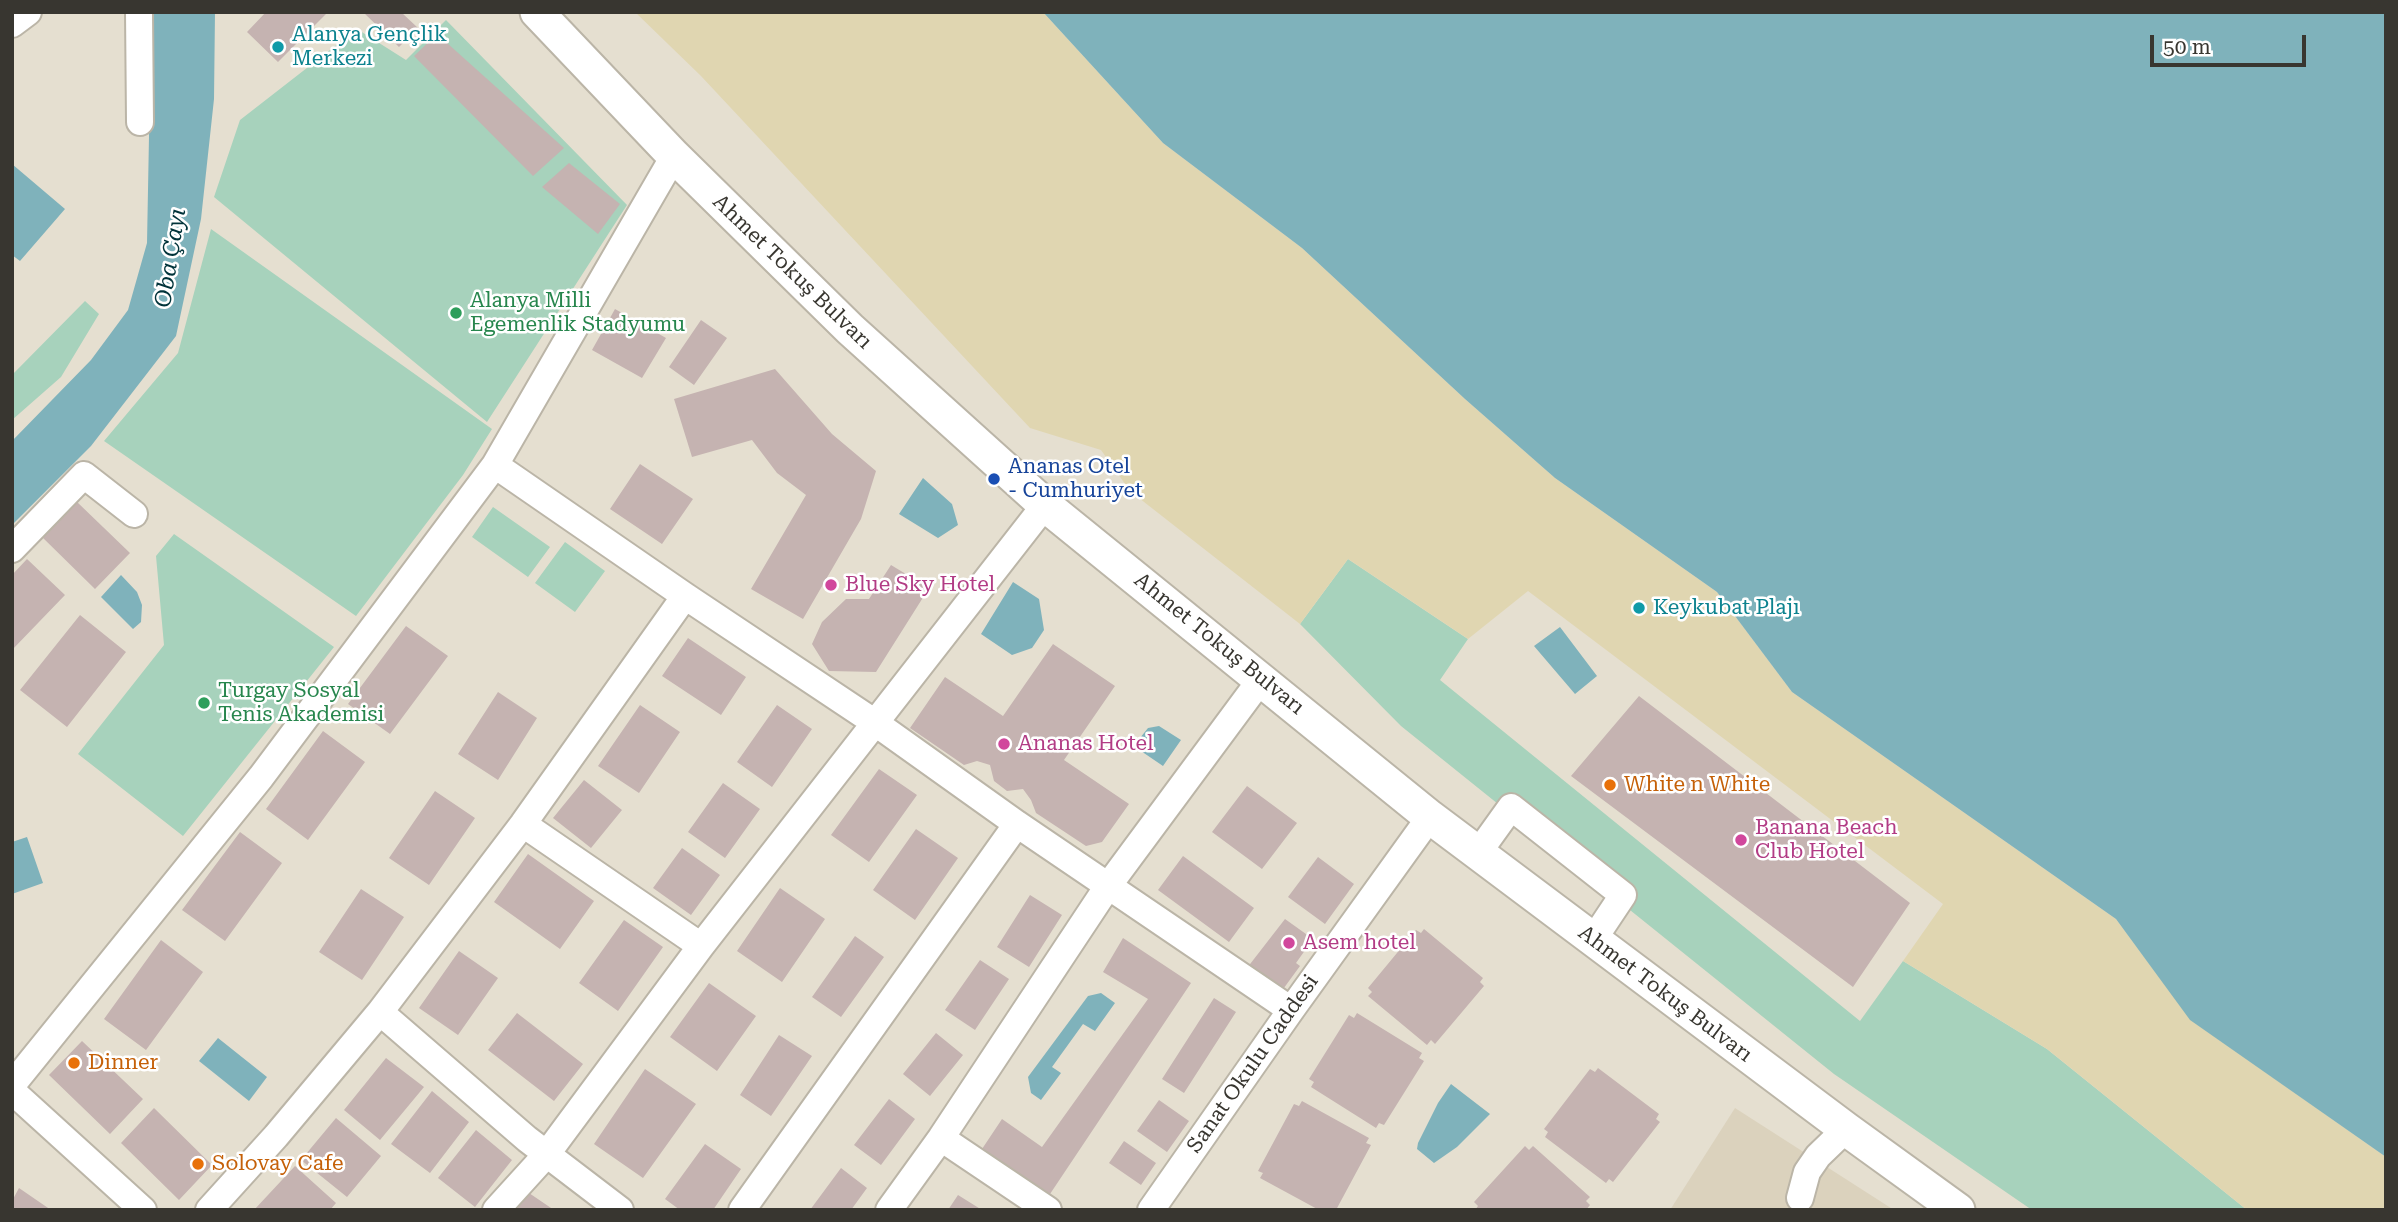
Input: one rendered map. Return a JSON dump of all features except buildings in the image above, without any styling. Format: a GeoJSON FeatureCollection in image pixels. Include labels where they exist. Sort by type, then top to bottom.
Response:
{"type":"FeatureCollection","features":[{"type":"Feature","properties":{"kind":"main road","name":"Ahmet Tokuş Bulvarı"},"geometry":{"type":"LineString","coordinates":[[537,12],[674,156],[850,329],[1045,505],[1262,678],[1430,817],[1958,1210]]}},
{"type":"Feature","properties":{"kind":"street"},"geometry":{"type":"LineString","coordinates":[[12,24],[28,12]]}},
{"type":"Feature","properties":{"kind":"street"},"geometry":{"type":"LineString","coordinates":[[139,12],[140,122]]}},
{"type":"Feature","properties":{"kind":"street"},"geometry":{"type":"LineString","coordinates":[[144,1210],[12,1088],[261,777],[495,465],[674,156]]}},
{"type":"Feature","properties":{"kind":"street"},"geometry":{"type":"LineString","coordinates":[[495,465],[1291,1010]]}},
{"type":"Feature","properties":{"kind":"street"},"geometry":{"type":"LineString","coordinates":[[12,549],[84,475],[134,514]]}},
{"type":"Feature","properties":{"kind":"street"},"geometry":{"type":"LineString","coordinates":[[496,1210],[546,1154],[701,946],[1045,505]]}},
{"type":"Feature","properties":{"kind":"street"},"geometry":{"type":"LineString","coordinates":[[209,1210],[380,1012],[523,824],[685,596]]}},
{"type":"Feature","properties":{"kind":"street"},"geometry":{"type":"LineString","coordinates":[[889,1210],[941,1138],[1108,886],[1262,678]]}},
{"type":"Feature","properties":{"kind":"street"},"geometry":{"type":"LineString","coordinates":[[1478,853],[1511,807],[1623,895],[1593,940]]}},
{"type":"Feature","properties":{"kind":"street","name":"Sanat Okulu Caddesi"},"geometry":{"type":"LineString","coordinates":[[1151,1210],[1430,817]]}},
{"type":"Feature","properties":{"kind":"street"},"geometry":{"type":"LineString","coordinates":[[523,824],[701,946]]}},
{"type":"Feature","properties":{"kind":"street"},"geometry":{"type":"LineString","coordinates":[[742,1210],[1017,824]]}},
{"type":"Feature","properties":{"kind":"street"},"geometry":{"type":"LineString","coordinates":[[380,1012],[546,1154],[620,1210]]}},
{"type":"Feature","properties":{"kind":"street"},"geometry":{"type":"LineString","coordinates":[[1800,1198],[1807,1172],[1818,1156],[1846,1129]]}},
{"type":"Feature","properties":{"kind":"street"},"geometry":{"type":"LineString","coordinates":[[941,1138],[1048,1210]]}},
{"type":"Feature","properties":{"kind":"shaded area"},"geometry":{"type":"Polygon","coordinates":[[[1735,1108],[1894,1210],[1670,1210],[1735,1108]]]}},
{"type":"Feature","properties":{"kind":"green space","name":"Alanya Milli Egemenlik Stadyumu"},"geometry":{"type":"Polygon","coordinates":[[[446,20],[627,205],[487,422],[214,197],[240,120],[357,29],[406,60],[446,20]]]}},
{"type":"Feature","properties":{"kind":"green space"},"geometry":{"type":"Polygon","coordinates":[[[211,229],[492,429],[463,475],[356,616],[104,441],[178,353],[211,229]]]}},
{"type":"Feature","properties":{"kind":"green space"},"geometry":{"type":"Polygon","coordinates":[[[85,301],[99,314],[61,377],[12,420],[12,375],[85,301]]]}},
{"type":"Feature","properties":{"kind":"green space"},"geometry":{"type":"Polygon","coordinates":[[[493,507],[550,547],[528,577],[472,537],[493,507]]]}},
{"type":"Feature","properties":{"kind":"green space","name":"Turgay Sosyal Tenis Akademisi"},"geometry":{"type":"Polygon","coordinates":[[[174,534],[334,647],[183,836],[78,754],[164,645],[156,556],[174,534]]]}},
{"type":"Feature","properties":{"kind":"green space"},"geometry":{"type":"Polygon","coordinates":[[[565,542],[605,571],[575,612],[535,583],[565,542]]]}},
{"type":"Feature","properties":{"kind":"green space"},"geometry":{"type":"Polygon","coordinates":[[[1348,559],[1468,639],[1440,680],[1860,1021],[1903,961],[2047,1049],[2247,1210],[2032,1210],[1834,1074],[1401,726],[1300,624],[1348,559]]]}},
{"type":"Feature","properties":{"kind":"sand","name":"Keykubat Plajı"},"geometry":{"type":"Polygon","coordinates":[[[635,12],[1043,12],[1163,143],[1302,248],[1555,478],[1717,592],[1792,692],[2116,919],[2191,1020],[2386,1157],[2386,1210],[2247,1210],[2047,1049],[1903,961],[1943,904],[1528,591],[1468,639],[1348,559],[1300,624],[1130,491],[1101,450],[1030,428],[701,76],[635,12]]]}},
{"type":"Feature","properties":{"kind":"water","name":"Oba Çayı"},"geometry":{"type":"Polygon","coordinates":[[[147,12],[215,12],[214,99],[201,219],[176,336],[91,446],[12,525],[12,441],[91,360],[128,310],[147,243],[150,83],[147,12]]]}},
{"type":"Feature","properties":{"kind":"water"},"geometry":{"type":"Polygon","coordinates":[[[1043,12],[2386,12],[2386,1157],[2190,1020],[2116,919],[1792,692],[1717,592],[1555,478],[1302,248],[1163,143],[1043,12]]]}},
{"type":"Feature","properties":{"kind":"water"},"geometry":{"type":"Polygon","coordinates":[[[12,164],[65,209],[20,261],[12,255],[12,164]]]}},
{"type":"Feature","properties":{"kind":"water"},"geometry":{"type":"Polygon","coordinates":[[[923,478],[952,504],[958,525],[938,538],[899,514],[923,478]]]}},
{"type":"Feature","properties":{"kind":"water"},"geometry":{"type":"Polygon","coordinates":[[[121,575],[137,592],[142,605],[141,622],[133,629],[101,597],[121,575]]]}},
{"type":"Feature","properties":{"kind":"water"},"geometry":{"type":"Polygon","coordinates":[[[1013,582],[1039,599],[1044,630],[1032,648],[1012,655],[981,634],[1013,582]]]}},
{"type":"Feature","properties":{"kind":"water"},"geometry":{"type":"Polygon","coordinates":[[[1560,627],[1597,676],[1575,694],[1534,646],[1560,627]]]}},
{"type":"Feature","properties":{"kind":"water"},"geometry":{"type":"Polygon","coordinates":[[[1159,726],[1181,740],[1163,766],[1138,749],[1140,738],[1148,728],[1159,726]]]}},
{"type":"Feature","properties":{"kind":"water"},"geometry":{"type":"Polygon","coordinates":[[[27,837],[43,883],[12,894],[12,842],[27,837]]]}},
{"type":"Feature","properties":{"kind":"water"},"geometry":{"type":"Polygon","coordinates":[[[1101,993],[1115,1003],[1095,1031],[1083,1024],[1052,1067],[1061,1073],[1041,1100],[1031,1093],[1028,1077],[1088,996],[1101,993]]]}},
{"type":"Feature","properties":{"kind":"water"},"geometry":{"type":"Polygon","coordinates":[[[218,1038],[267,1077],[249,1101],[199,1061],[218,1038]]]}},
{"type":"Feature","properties":{"kind":"water"},"geometry":{"type":"Polygon","coordinates":[[[1451,1084],[1490,1114],[1457,1147],[1434,1163],[1417,1149],[1418,1143],[1451,1084]]]}},
{"type":"Feature","properties":{"kind":"place","name":"Alanya Gençlik Merkezi"},"geometry":{"type":"Point","coordinates":[278,47]}},
{"type":"Feature","properties":{"kind":"place","name":"Alanya Milli Egemenlik Stadyumu"},"geometry":{"type":"Point","coordinates":[456,313]}},
{"type":"Feature","properties":{"kind":"place","name":"Ananas Otel - Cumhuriyet"},"geometry":{"type":"Point","coordinates":[994,479]}},
{"type":"Feature","properties":{"kind":"place","name":"Blue Sky Hotel"},"geometry":{"type":"Point","coordinates":[831,585]}},
{"type":"Feature","properties":{"kind":"place","name":"Keykubat Plajı"},"geometry":{"type":"Point","coordinates":[1639,608]}},
{"type":"Feature","properties":{"kind":"place","name":"Turgay Sosyal Tenis Akademisi"},"geometry":{"type":"Point","coordinates":[204,703]}},
{"type":"Feature","properties":{"kind":"place","name":"Ananas Hotel"},"geometry":{"type":"Point","coordinates":[1004,744]}},
{"type":"Feature","properties":{"kind":"place","name":"White n White"},"geometry":{"type":"Point","coordinates":[1610,785]}},
{"type":"Feature","properties":{"kind":"place","name":"Banana Beach Club Hotel"},"geometry":{"type":"Point","coordinates":[1741,840]}},
{"type":"Feature","properties":{"kind":"place","name":"Asem hotel"},"geometry":{"type":"Point","coordinates":[1289,943]}},
{"type":"Feature","properties":{"kind":"place","name":"Dinner"},"geometry":{"type":"Point","coordinates":[74,1063]}},
{"type":"Feature","properties":{"kind":"place","name":"Solovay Cafe"},"geometry":{"type":"Point","coordinates":[198,1164]}}]}
